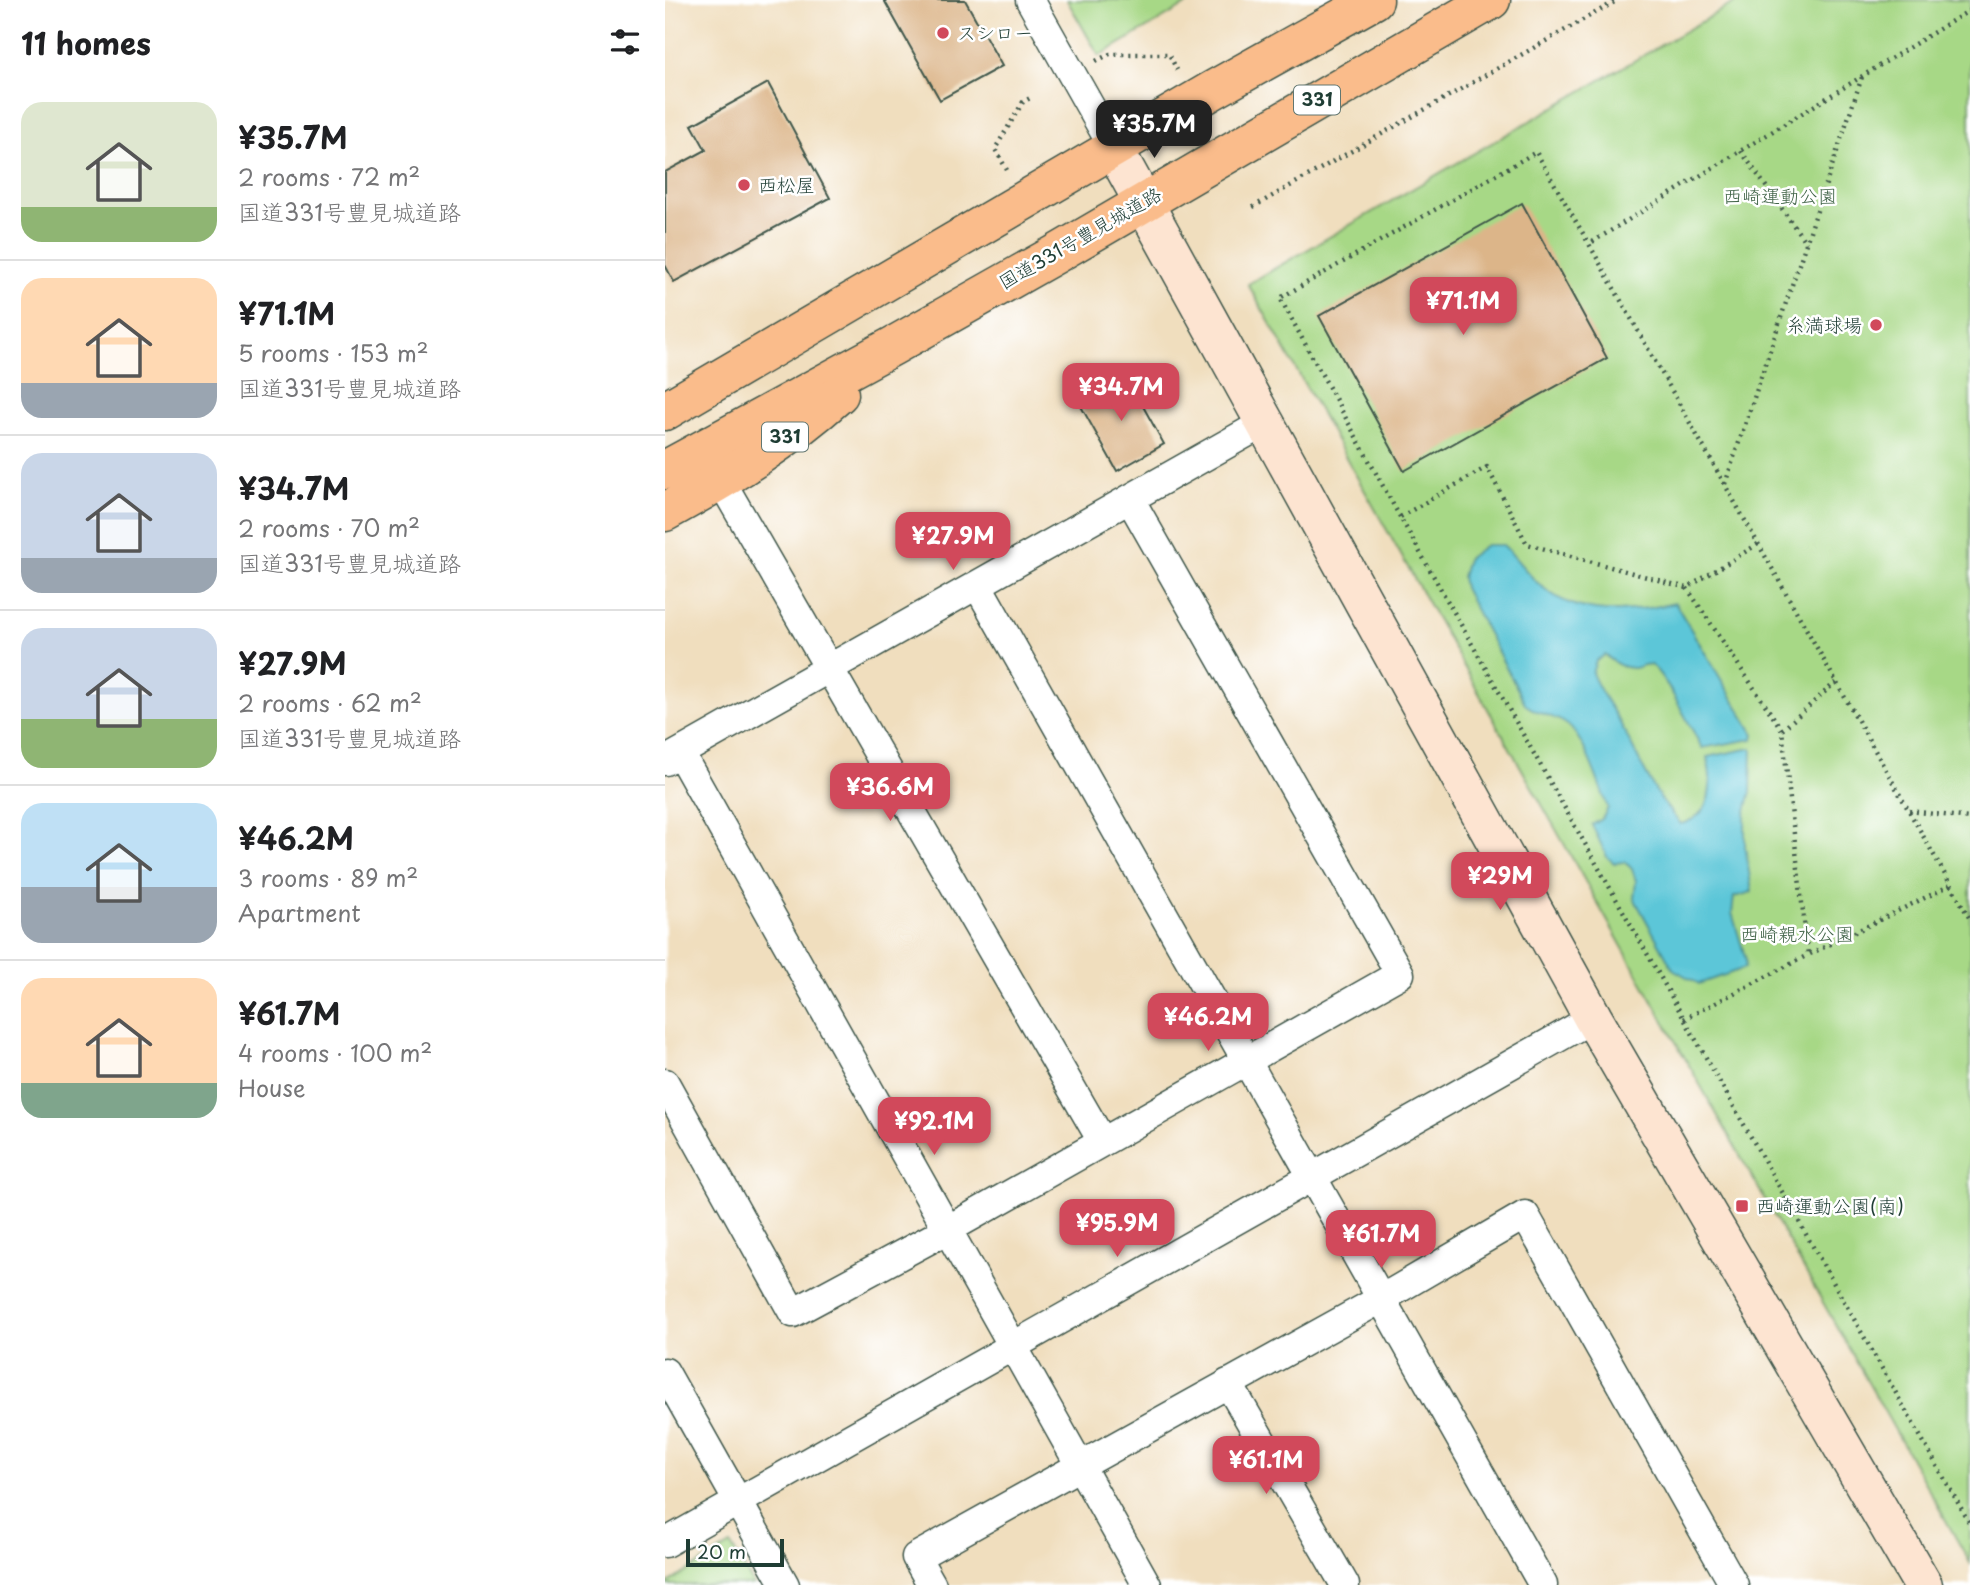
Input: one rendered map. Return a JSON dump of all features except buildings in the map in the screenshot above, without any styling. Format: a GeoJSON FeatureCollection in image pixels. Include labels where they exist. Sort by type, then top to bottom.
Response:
{"type":"FeatureCollection","features":[{"type":"Feature","properties":{"kind":"highway","name":"国道331号豊見城道路"},"geometry":{"type":"LineString","coordinates":[[665,470],[893,346],[1491,0]]}},
{"type":"Feature","properties":{"kind":"highway"},"geometry":{"type":"LineString","coordinates":[[665,411],[1359,4]]}},
{"type":"Feature","properties":{"kind":"highway","name":"331"},"geometry":{"type":"LineString","coordinates":[[665,512],[721,481],[810,420],[893,346]]}},
{"type":"Feature","properties":{"kind":"highway"},"geometry":{"type":"LineString","coordinates":[[665,394],[685,384],[718,381]]}},
{"type":"Feature","properties":{"kind":"street"},"geometry":{"type":"LineString","coordinates":[[1030,0],[1593,1018],[1923,1585]]}},
{"type":"Feature","properties":{"kind":"street"},"geometry":{"type":"LineString","coordinates":[[1147,1585],[947,1230],[672,757],[1264,423]]}},
{"type":"Feature","properties":{"kind":"street"},"geometry":{"type":"LineString","coordinates":[[721,481],[1102,1141]]}},
{"type":"Feature","properties":{"kind":"street"},"geometry":{"type":"LineString","coordinates":[[665,1083],[793,1313],[947,1230],[1400,974],[1130,499]]}},
{"type":"Feature","properties":{"kind":"street"},"geometry":{"type":"LineString","coordinates":[[978,586],[1543,1585]]}},
{"type":"Feature","properties":{"kind":"street"},"geometry":{"type":"LineString","coordinates":[[665,1543],[1593,1018]]}},
{"type":"Feature","properties":{"kind":"street"},"geometry":{"type":"LineString","coordinates":[[932,1585],[916,1558],[1381,1299],[1525,1215],[1734,1585]]}},
{"type":"Feature","properties":{"kind":"street"},"geometry":{"type":"LineString","coordinates":[[665,1372],[785,1585]]}},
{"type":"Feature","properties":{"kind":"street"},"geometry":{"type":"LineString","coordinates":[[1229,1383],[1345,1585]]}},
{"type":"Feature","properties":{"kind":"path"},"geometry":{"type":"LineString","coordinates":[[1252,207],[1618,0]]}},
{"type":"Feature","properties":{"kind":"path"},"geometry":{"type":"LineString","coordinates":[[1589,244],[1970,10]]}},
{"type":"Feature","properties":{"kind":"path"},"geometry":{"type":"LineString","coordinates":[[1089,65],[1110,54],[1169,54],[1180,74]]}},
{"type":"Feature","properties":{"kind":"path"},"geometry":{"type":"LineString","coordinates":[[1725,485],[1862,77]]}},
{"type":"Feature","properties":{"kind":"path"},"geometry":{"type":"LineString","coordinates":[[1011,177],[995,149],[1023,102],[1033,97]]}},
{"type":"Feature","properties":{"kind":"path"},"geometry":{"type":"LineString","coordinates":[[1741,151],[1806,243]]}},
{"type":"Feature","properties":{"kind":"path"},"geometry":{"type":"LineString","coordinates":[[1970,919],[1537,152],[1280,298],[1400,517],[1970,1524]]}},
{"type":"Feature","properties":{"kind":"path"},"geometry":{"type":"LineString","coordinates":[[1400,517],[1487,467],[1527,544],[1687,587],[1782,730],[1808,956]]}},
{"type":"Feature","properties":{"kind":"path"},"geometry":{"type":"LineString","coordinates":[[1687,587],[1758,544]]}},
{"type":"Feature","properties":{"kind":"path"},"geometry":{"type":"LineString","coordinates":[[1782,730],[1836,682]]}},
{"type":"Feature","properties":{"kind":"path"},"geometry":{"type":"LineString","coordinates":[[1909,811],[1970,818]]}},
{"type":"Feature","properties":{"kind":"path"},"geometry":{"type":"LineString","coordinates":[[1684,1019],[1951,885]]}},
{"type":"Feature","properties":{"kind":"green space"},"geometry":{"type":"Polygon","coordinates":[[[1067,0],[1194,0],[1099,56],[1067,0]]]}},
{"type":"Feature","properties":{"kind":"green space","name":"西崎親水公園"},"geometry":{"type":"Polygon","coordinates":[[[1739,0],[1970,0],[1970,1563],[1248,284],[1739,0]]]}},
{"type":"Feature","properties":{"kind":"green space"},"geometry":{"type":"Polygon","coordinates":[[[731,1545],[754,1585],[665,1585],[731,1545]]]}},
{"type":"Feature","properties":{"kind":"water"},"geometry":{"type":"Polygon","coordinates":[[[1486,545],[1503,545],[1540,585],[1571,604],[1588,609],[1622,611],[1675,603],[1754,734],[1753,739],[1702,748],[1670,689],[1650,665],[1626,667],[1605,655],[1596,661],[1592,673],[1654,788],[1681,824],[1692,820],[1705,806],[1710,788],[1707,757],[1752,748],[1751,791],[1745,815],[1745,846],[1752,892],[1734,897],[1732,913],[1746,960],[1745,968],[1699,984],[1673,969],[1634,898],[1636,881],[1632,869],[1625,862],[1614,863],[1607,857],[1592,825],[1602,819],[1608,808],[1579,739],[1566,724],[1526,705],[1464,588],[1462,577],[1467,559],[1486,545]]]}},
{"type":"Feature","properties":{"kind":"place","name":"スシロー"},"geometry":{"type":"Point","coordinates":[943,33]}},
{"type":"Feature","properties":{"kind":"place","name":"西松屋"},"geometry":{"type":"Point","coordinates":[744,185]}},
{"type":"Feature","properties":{"kind":"place","name":"糸満球場"},"geometry":{"type":"Point","coordinates":[1876,325]}},
{"type":"Feature","properties":{"kind":"place","name":"西崎運動公園(南)"},"geometry":{"type":"Point","coordinates":[1742,1206]}},
{"type":"Feature","properties":{"kind":"park label","name":"西崎運動公園"},"geometry":{"type":"Point","coordinates":[1780,196]}}]}
